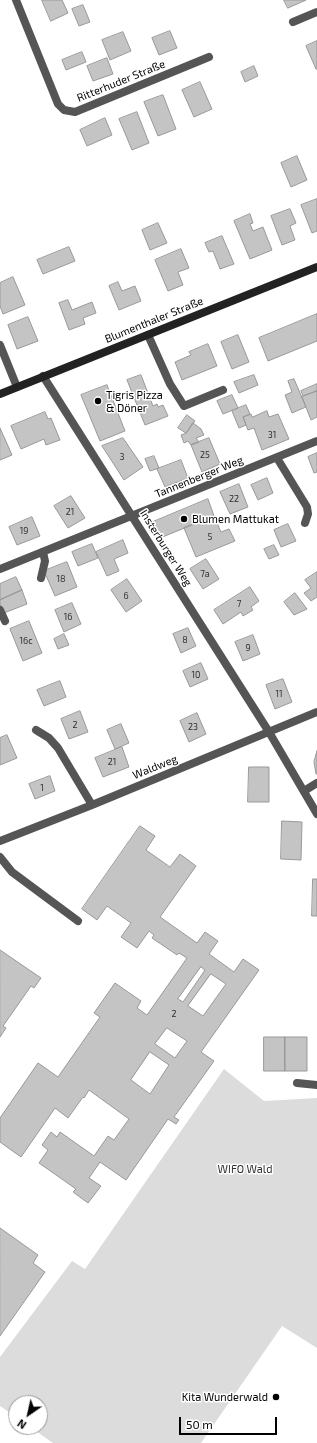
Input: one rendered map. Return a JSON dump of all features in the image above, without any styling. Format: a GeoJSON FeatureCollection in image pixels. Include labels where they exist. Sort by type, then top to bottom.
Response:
{"type":"FeatureCollection","features":[{"type":"Feature","properties":{"kind":"main road","name":"Blumenthaler Straße"},"geometry":{"type":"LineString","coordinates":[[0,394],[317,267]]}},
{"type":"Feature","properties":{"kind":"street","name":"Ritterhuder Straße"},"geometry":{"type":"LineString","coordinates":[[16,0],[58,104],[64,110],[75,112],[209,56]]}},
{"type":"Feature","properties":{"kind":"street"},"geometry":{"type":"LineString","coordinates":[[293,22],[317,12]]}},
{"type":"Feature","properties":{"kind":"street"},"geometry":{"type":"LineString","coordinates":[[148,335],[170,384],[184,406],[223,390]]}},
{"type":"Feature","properties":{"kind":"street"},"geometry":{"type":"LineString","coordinates":[[0,345],[17,387]]}},
{"type":"Feature","properties":{"kind":"street","name":"Insterburger Weg"},"geometry":{"type":"LineString","coordinates":[[44,376],[269,732],[317,814]]}},
{"type":"Feature","properties":{"kind":"street","name":"Tannenberger Weg"},"geometry":{"type":"LineString","coordinates":[[0,569],[317,441]]}},
{"type":"Feature","properties":{"kind":"street"},"geometry":{"type":"LineString","coordinates":[[277,458],[307,507],[308,514],[305,523]]}},
{"type":"Feature","properties":{"kind":"street"},"geometry":{"type":"LineString","coordinates":[[41,578],[45,561],[43,552]]}},
{"type":"Feature","properties":{"kind":"street"},"geometry":{"type":"LineString","coordinates":[[0,610],[5,621]]}},
{"type":"Feature","properties":{"kind":"street","name":"Waldweg"},"geometry":{"type":"LineString","coordinates":[[0,841],[92,805],[317,712]]}},
{"type":"Feature","properties":{"kind":"street"},"geometry":{"type":"LineString","coordinates":[[36,730],[49,738],[58,748],[92,805]]}},
{"type":"Feature","properties":{"kind":"street"},"geometry":{"type":"LineString","coordinates":[[304,791],[317,783]]}},
{"type":"Feature","properties":{"kind":"street"},"geometry":{"type":"LineString","coordinates":[[0,857],[12,872],[78,921]]}},
{"type":"Feature","properties":{"kind":"street"},"geometry":{"type":"LineString","coordinates":[[297,1083],[317,1085]]}},
{"type":"Feature","properties":{"kind":"green space","name":"WIFO Wald"},"geometry":{"type":"Polygon","coordinates":[[[224,1069],[264,1101],[317,1098],[317,1348],[282,1326],[201,1443],[53,1443],[42,1435],[48,1435],[48,1395],[8,1395],[8,1412],[0,1406],[0,1357],[72,1261],[85,1269],[224,1069]]]}},
{"type":"Feature","properties":{"kind":"building"},"geometry":{"type":"Polygon","coordinates":[[[42,0],[62,0],[68,13],[51,21],[42,0]]]}},
{"type":"Feature","properties":{"kind":"building"},"geometry":{"type":"Polygon","coordinates":[[[284,0],[306,0],[288,8],[284,0]]]}},
{"type":"Feature","properties":{"kind":"building"},"geometry":{"type":"Polygon","coordinates":[[[83,5],[90,22],[79,26],[72,9],[83,5]]]}},
{"type":"Feature","properties":{"kind":"building"},"geometry":{"type":"Polygon","coordinates":[[[170,31],[177,48],[159,55],[152,38],[170,31]]]}},
{"type":"Feature","properties":{"kind":"building"},"geometry":{"type":"Polygon","coordinates":[[[123,32],[131,51],[110,60],[102,40],[123,32]]]}},
{"type":"Feature","properties":{"kind":"building"},"geometry":{"type":"Polygon","coordinates":[[[317,41],[317,69],[316,69],[306,46],[317,41]]]}},
{"type":"Feature","properties":{"kind":"building"},"geometry":{"type":"Polygon","coordinates":[[[82,52],[86,62],[66,70],[62,60],[82,52]]]}},
{"type":"Feature","properties":{"kind":"building"},"geometry":{"type":"Polygon","coordinates":[[[107,58],[113,74],[93,81],[87,66],[107,58]]]}},
{"type":"Feature","properties":{"kind":"building"},"geometry":{"type":"Polygon","coordinates":[[[254,66],[258,76],[245,82],[241,72],[254,66]]]}},
{"type":"Feature","properties":{"kind":"building"},"geometry":{"type":"Polygon","coordinates":[[[200,82],[212,109],[194,117],[182,90],[200,82]]]}},
{"type":"Feature","properties":{"kind":"building"},"geometry":{"type":"Polygon","coordinates":[[[163,95],[176,129],[158,136],[144,102],[163,95]]]}},
{"type":"Feature","properties":{"kind":"building"},"geometry":{"type":"Polygon","coordinates":[[[137,112],[149,143],[132,150],[119,119],[137,112]]]}},
{"type":"Feature","properties":{"kind":"building"},"geometry":{"type":"Polygon","coordinates":[[[105,118],[112,135],[87,146],[80,130],[105,118]]]}},
{"type":"Feature","properties":{"kind":"building"},"geometry":{"type":"Polygon","coordinates":[[[297,156],[307,180],[291,187],[281,163],[297,156]]]}},
{"type":"Feature","properties":{"kind":"building"},"geometry":{"type":"Polygon","coordinates":[[[317,199],[317,231],[312,233],[301,205],[317,199]]]}},
{"type":"Feature","properties":{"kind":"building"},"geometry":{"type":"Polygon","coordinates":[[[290,209],[296,223],[290,226],[295,240],[282,245],[271,216],[290,209]]]}},
{"type":"Feature","properties":{"kind":"building"},"geometry":{"type":"Polygon","coordinates":[[[250,214],[253,223],[250,224],[253,231],[263,227],[272,250],[250,259],[234,221],[250,214]]]}},
{"type":"Feature","properties":{"kind":"building"},"geometry":{"type":"Polygon","coordinates":[[[158,223],[167,243],[150,250],[142,230],[158,223]]]}},
{"type":"Feature","properties":{"kind":"building"},"geometry":{"type":"Polygon","coordinates":[[[222,236],[234,264],[220,269],[213,251],[209,252],[205,243],[222,236]]]}},
{"type":"Feature","properties":{"kind":"building"},"geometry":{"type":"Polygon","coordinates":[[[69,247],[75,261],[43,274],[37,260],[69,247]]]}},
{"type":"Feature","properties":{"kind":"building"},"geometry":{"type":"Polygon","coordinates":[[[181,249],[189,268],[178,272],[183,285],[168,291],[155,260],[181,249]]]}},
{"type":"Feature","properties":{"kind":"building"},"geometry":{"type":"Polygon","coordinates":[[[13,277],[25,305],[3,314],[0,306],[0,283],[13,277]]]}},
{"type":"Feature","properties":{"kind":"building"},"geometry":{"type":"Polygon","coordinates":[[[118,282],[122,291],[135,286],[141,301],[119,310],[109,286],[118,282]]]}},
{"type":"Feature","properties":{"kind":"building"},"geometry":{"type":"Polygon","coordinates":[[[68,300],[72,310],[92,302],[96,313],[83,318],[85,324],[69,330],[59,303],[68,300]]]}},
{"type":"Feature","properties":{"kind":"building"},"geometry":{"type":"Polygon","coordinates":[[[317,314],[317,341],[268,361],[259,338],[317,314]]]}},
{"type":"Feature","properties":{"kind":"building"},"geometry":{"type":"Polygon","coordinates":[[[28,317],[38,341],[17,349],[8,325],[28,317]]]}},
{"type":"Feature","properties":{"kind":"building"},"geometry":{"type":"Polygon","coordinates":[[[238,335],[249,362],[232,369],[221,342],[238,335]]]}},
{"type":"Feature","properties":{"kind":"building"},"geometry":{"type":"Polygon","coordinates":[[[208,344],[217,366],[182,380],[175,362],[191,355],[189,352],[208,344]]]}},
{"type":"Feature","properties":{"kind":"building"},"geometry":{"type":"Polygon","coordinates":[[[141,375],[153,406],[157,404],[158,407],[163,405],[168,416],[145,425],[127,380],[141,375]]]}},
{"type":"Feature","properties":{"kind":"building"},"geometry":{"type":"Polygon","coordinates":[[[254,375],[258,385],[239,393],[234,382],[254,375]]]}},
{"type":"Feature","properties":{"kind":"building"},"geometry":{"type":"Polygon","coordinates":[[[294,379],[306,407],[292,413],[285,395],[292,392],[288,381],[294,379]]]}},
{"type":"Feature","properties":{"kind":"building"},"geometry":{"type":"Polygon","coordinates":[[[317,384],[317,391],[303,396],[301,391],[317,384]]]}},
{"type":"Feature","properties":{"kind":"building"},"geometry":{"type":"Polygon","coordinates":[[[107,385],[125,431],[100,441],[81,395],[107,385]]]}},
{"type":"Feature","properties":{"kind":"building"},"geometry":{"type":"Polygon","coordinates":[[[317,391],[317,417],[311,420],[302,397],[317,391]]]}},
{"type":"Feature","properties":{"kind":"building"},"geometry":{"type":"Polygon","coordinates":[[[232,395],[238,408],[223,414],[217,401],[232,395]]]}},
{"type":"Feature","properties":{"kind":"building"},"geometry":{"type":"Polygon","coordinates":[[[246,405],[250,414],[243,417],[246,425],[239,428],[232,411],[246,405]]]}},
{"type":"Feature","properties":{"kind":"building"},"geometry":{"type":"Polygon","coordinates":[[[267,411],[269,417],[278,414],[289,439],[262,450],[254,428],[248,430],[243,417],[251,414],[252,417],[267,411]]]}},
{"type":"Feature","properties":{"kind":"building"},"geometry":{"type":"Polygon","coordinates":[[[45,412],[48,419],[51,418],[60,440],[46,445],[44,439],[21,449],[11,426],[45,412]]]}},
{"type":"Feature","properties":{"kind":"building"},"geometry":{"type":"Polygon","coordinates":[[[187,415],[195,421],[186,433],[178,428],[187,415]]]}},
{"type":"Feature","properties":{"kind":"building"},"geometry":{"type":"Polygon","coordinates":[[[193,423],[201,429],[204,435],[196,438],[199,442],[191,445],[188,441],[184,443],[181,435],[186,433],[193,423]]]}},
{"type":"Feature","properties":{"kind":"building"},"geometry":{"type":"Polygon","coordinates":[[[0,428],[12,455],[0,460],[0,428]]]}},
{"type":"Feature","properties":{"kind":"building"},"geometry":{"type":"Polygon","coordinates":[[[123,438],[143,467],[124,480],[102,446],[123,438]]]}},
{"type":"Feature","properties":{"kind":"building"},"geometry":{"type":"Polygon","coordinates":[[[209,438],[220,464],[202,472],[191,445],[209,438]]]}},
{"type":"Feature","properties":{"kind":"building"},"geometry":{"type":"Polygon","coordinates":[[[317,453],[317,472],[314,473],[308,457],[317,453]]]}},
{"type":"Feature","properties":{"kind":"building"},"geometry":{"type":"Polygon","coordinates":[[[154,456],[159,468],[150,471],[145,459],[154,456]]]}},
{"type":"Feature","properties":{"kind":"building"},"geometry":{"type":"Polygon","coordinates":[[[181,460],[188,478],[165,487],[157,469],[181,460]]]}},
{"type":"Feature","properties":{"kind":"building"},"geometry":{"type":"Polygon","coordinates":[[[267,478],[273,493],[258,500],[251,485],[267,478]]]}},
{"type":"Feature","properties":{"kind":"building"},"geometry":{"type":"Polygon","coordinates":[[[239,484],[248,507],[230,514],[220,492],[239,484]]]}},
{"type":"Feature","properties":{"kind":"building"},"geometry":{"type":"Polygon","coordinates":[[[71,496],[85,518],[68,528],[54,506],[71,496]]]}},
{"type":"Feature","properties":{"kind":"building","name":"Blumen Mattukat"},"geometry":{"type":"Polygon","coordinates":[[[208,499],[214,516],[160,538],[153,522],[208,499]]]}},
{"type":"Feature","properties":{"kind":"building"},"geometry":{"type":"Polygon","coordinates":[[[214,516],[221,532],[229,529],[235,541],[196,557],[184,528],[214,516]]]}},
{"type":"Feature","properties":{"kind":"building"},"geometry":{"type":"Polygon","coordinates":[[[32,517],[40,536],[17,545],[9,527],[32,517]]]}},
{"type":"Feature","properties":{"kind":"building"},"geometry":{"type":"Polygon","coordinates":[[[288,524],[296,541],[281,547],[274,530],[288,524]]]}},
{"type":"Feature","properties":{"kind":"building"},"geometry":{"type":"Polygon","coordinates":[[[123,540],[128,553],[114,559],[119,571],[107,576],[96,552],[123,540]]]}},
{"type":"Feature","properties":{"kind":"building"},"geometry":{"type":"Polygon","coordinates":[[[92,544],[98,558],[78,566],[72,552],[92,544]]]}},
{"type":"Feature","properties":{"kind":"building"},"geometry":{"type":"Polygon","coordinates":[[[274,545],[279,555],[269,559],[264,549],[274,545]]]}},
{"type":"Feature","properties":{"kind":"building"},"geometry":{"type":"Polygon","coordinates":[[[206,559],[219,579],[203,589],[190,569],[206,559]]]}},
{"type":"Feature","properties":{"kind":"building"},"geometry":{"type":"Polygon","coordinates":[[[67,562],[77,587],[55,596],[44,571],[67,562]]]}},
{"type":"Feature","properties":{"kind":"building"},"geometry":{"type":"Polygon","coordinates":[[[317,572],[317,597],[311,601],[304,593],[311,588],[305,580],[317,572]]]}},
{"type":"Feature","properties":{"kind":"building"},"geometry":{"type":"Polygon","coordinates":[[[16,577],[22,590],[0,600],[0,584],[16,577]]]}},
{"type":"Feature","properties":{"kind":"building"},"geometry":{"type":"Polygon","coordinates":[[[127,579],[142,601],[126,612],[111,590],[127,579]]]}},
{"type":"Feature","properties":{"kind":"building"},"geometry":{"type":"Polygon","coordinates":[[[250,587],[259,601],[251,607],[253,610],[243,616],[241,612],[223,624],[214,610],[250,587]]]}},
{"type":"Feature","properties":{"kind":"building"},"geometry":{"type":"Polygon","coordinates":[[[22,590],[27,604],[4,613],[0,600],[22,590]]]}},
{"type":"Feature","properties":{"kind":"building"},"geometry":{"type":"Polygon","coordinates":[[[295,593],[307,609],[294,615],[284,602],[295,593]]]}},
{"type":"Feature","properties":{"kind":"building"},"geometry":{"type":"Polygon","coordinates":[[[72,603],[81,624],[64,632],[55,610],[72,603]]]}},
{"type":"Feature","properties":{"kind":"building"},"geometry":{"type":"Polygon","coordinates":[[[29,621],[42,653],[23,661],[10,629],[29,621]]]}},
{"type":"Feature","properties":{"kind":"building"},"geometry":{"type":"Polygon","coordinates":[[[188,628],[196,646],[181,653],[173,634],[188,628]]]}},
{"type":"Feature","properties":{"kind":"building"},"geometry":{"type":"Polygon","coordinates":[[[64,634],[69,645],[58,649],[54,639],[64,634]]]}},
{"type":"Feature","properties":{"kind":"building"},"geometry":{"type":"Polygon","coordinates":[[[253,635],[260,654],[243,661],[235,642],[253,635]]]}},
{"type":"Feature","properties":{"kind":"building"},"geometry":{"type":"Polygon","coordinates":[[[201,663],[208,679],[190,687],[183,671],[201,663]]]}},
{"type":"Feature","properties":{"kind":"building"},"geometry":{"type":"Polygon","coordinates":[[[283,679],[292,702],[275,709],[266,685],[283,679]]]}},
{"type":"Feature","properties":{"kind":"building"},"geometry":{"type":"Polygon","coordinates":[[[60,681],[66,697],[44,706],[37,690],[60,681]]]}},
{"type":"Feature","properties":{"kind":"building"},"geometry":{"type":"Polygon","coordinates":[[[80,711],[88,732],[69,739],[61,719],[80,711]]]}},
{"type":"Feature","properties":{"kind":"building"},"geometry":{"type":"Polygon","coordinates":[[[197,713],[206,734],[189,742],[180,721],[197,713]]]}},
{"type":"Feature","properties":{"kind":"building"},"geometry":{"type":"Polygon","coordinates":[[[121,724],[129,743],[115,749],[107,730],[121,724]]]}},
{"type":"Feature","properties":{"kind":"building"},"geometry":{"type":"Polygon","coordinates":[[[7,735],[17,758],[0,765],[0,738],[7,735]]]}},
{"type":"Feature","properties":{"kind":"building"},"geometry":{"type":"Polygon","coordinates":[[[122,747],[129,767],[103,777],[95,758],[122,747]]]}},
{"type":"Feature","properties":{"kind":"building"},"geometry":{"type":"Polygon","coordinates":[[[317,751],[317,774],[316,774],[314,762],[317,751]]]}},
{"type":"Feature","properties":{"kind":"building"},"geometry":{"type":"Polygon","coordinates":[[[249,767],[269,767],[269,802],[248,802],[249,767]]]}},
{"type":"Feature","properties":{"kind":"building"},"geometry":{"type":"Polygon","coordinates":[[[50,776],[55,791],[35,799],[29,784],[50,776]]]}},
{"type":"Feature","properties":{"kind":"building"},"geometry":{"type":"Polygon","coordinates":[[[282,821],[302,822],[301,860],[281,859],[282,821]]]}},
{"type":"Feature","properties":{"kind":"building"},"geometry":{"type":"Polygon","coordinates":[[[140,826],[155,836],[146,850],[170,867],[180,854],[196,866],[160,917],[197,943],[205,932],[218,941],[209,954],[234,972],[243,959],[259,970],[201,1052],[214,1061],[174,1117],[179,1120],[176,1124],[168,1119],[126,1180],[100,1162],[89,1178],[101,1186],[88,1203],[73,1192],[76,1189],[39,1163],[48,1150],[42,1145],[51,1132],[57,1137],[60,1132],[94,1156],[108,1136],[114,1140],[129,1119],[89,1090],[68,1118],[55,1108],[21,1157],[0,1142],[0,1118],[38,1063],[58,1077],[100,1017],[94,1013],[115,983],[141,1001],[137,1008],[147,1015],[187,958],[179,953],[177,955],[152,938],[154,935],[149,931],[137,948],[121,937],[131,923],[107,906],[97,920],[82,909],[140,826]],[[201,967],[178,999],[183,1002],[205,970],[201,967]],[[211,974],[188,1006],[203,1016],[226,984],[211,974]],[[167,1028],[155,1044],[175,1058],[187,1041],[167,1028]],[[150,1052],[131,1080],[150,1094],[169,1065],[150,1052]]]}},
{"type":"Feature","properties":{"kind":"building"},"geometry":{"type":"Polygon","coordinates":[[[313,879],[317,879],[317,916],[312,916],[313,879]]]}},
{"type":"Feature","properties":{"kind":"building"},"geometry":{"type":"Polygon","coordinates":[[[0,950],[41,978],[34,988],[31,986],[3,1026],[6,1028],[0,1037],[0,950]]]}},
{"type":"Feature","properties":{"kind":"building"},"geometry":{"type":"Polygon","coordinates":[[[264,1037],[285,1037],[285,1071],[264,1071],[264,1037]]]}},
{"type":"Feature","properties":{"kind":"building"},"geometry":{"type":"Polygon","coordinates":[[[285,1037],[307,1037],[307,1071],[285,1071],[285,1037]]]}},
{"type":"Feature","properties":{"kind":"building"},"geometry":{"type":"Polygon","coordinates":[[[0,1228],[38,1255],[33,1263],[45,1272],[0,1336],[0,1228]]]}},
{"type":"Feature","properties":{"kind":"place","name":"Tigris Pizza & Döner"},"geometry":{"type":"Point","coordinates":[98,401]}},
{"type":"Feature","properties":{"kind":"place","name":"Blumen Mattukat"},"geometry":{"type":"Point","coordinates":[184,519]}},
{"type":"Feature","properties":{"kind":"place","name":"Kita Wunderwald"},"geometry":{"type":"Point","coordinates":[276,1397]}}]}
